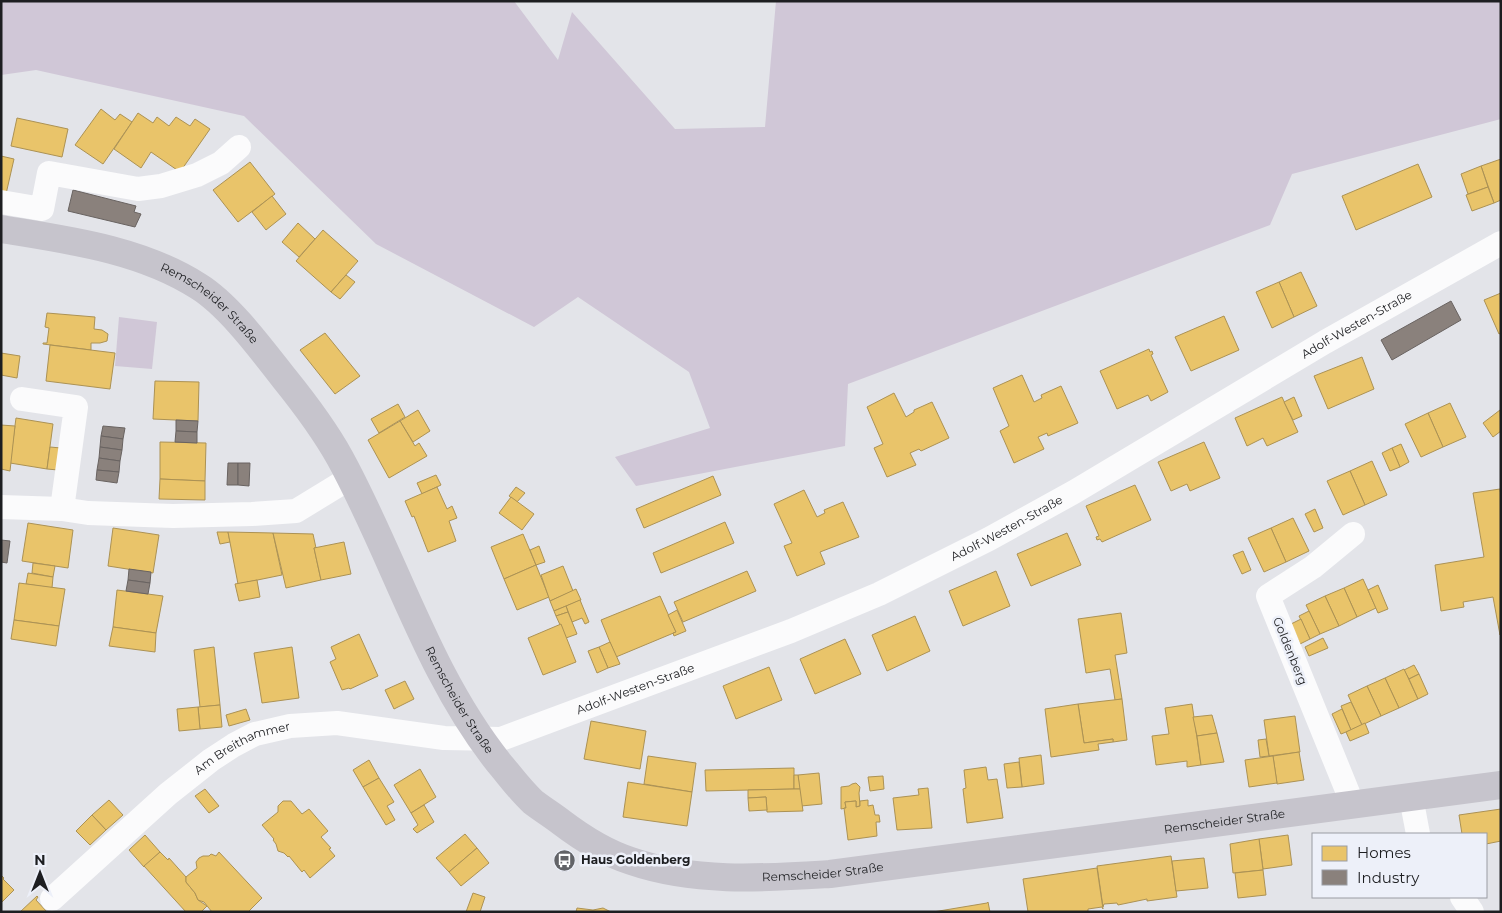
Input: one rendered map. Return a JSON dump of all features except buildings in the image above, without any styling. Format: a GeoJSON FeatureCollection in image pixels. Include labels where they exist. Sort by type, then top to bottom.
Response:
{"type":"FeatureCollection","features":[{"type":"Feature","properties":{"kind":"main road","name":"Remscheider Straße"},"geometry":{"type":"LineString","coordinates":[[1,229],[57,238],[134,256],[175,272],[202,288],[218,302],[256,343],[313,414],[339,457],[455,699],[480,738],[532,801],[576,833],[601,848],[629,861],[656,868],[711,877],[772,878],[830,874],[1501,786]]}},
{"type":"Feature","properties":{"kind":"street"},"geometry":{"type":"LineString","coordinates":[[1,202],[42,209],[49,173],[138,189],[161,186],[197,175],[221,163],[239,148]]}},
{"type":"Feature","properties":{"kind":"street","name":"Adolf-Westen-Straße"},"geometry":{"type":"LineString","coordinates":[[480,738],[502,738],[554,720],[791,631],[879,594],[989,539],[1074,492],[1326,342],[1501,243]]}},
{"type":"Feature","properties":{"kind":"street"},"geometry":{"type":"LineString","coordinates":[[22,399],[76,407],[62,509]]}},
{"type":"Feature","properties":{"kind":"street"},"geometry":{"type":"LineString","coordinates":[[1,507],[173,516],[296,511],[350,478]]}},
{"type":"Feature","properties":{"kind":"street","name":"Goldenberg"},"geometry":{"type":"LineString","coordinates":[[1352,805],[1268,596],[1313,567],[1353,534]]}},
{"type":"Feature","properties":{"kind":"street","name":"Am Breithammer"},"geometry":{"type":"LineString","coordinates":[[52,899],[168,794],[211,760],[255,734],[290,726],[337,723],[444,738],[480,738]]}},
{"type":"Feature","properties":{"kind":"street"},"geometry":{"type":"LineString","coordinates":[[1411,797],[1417,833]]}},
{"type":"Feature","properties":{"kind":"street"},"geometry":{"type":"LineString","coordinates":[[1463,898],[1472,912]]}},
{"type":"Feature","properties":{"kind":"shaded area"},"geometry":{"type":"Polygon","coordinates":[[[1,1],[514,1],[558,60],[572,12],[675,129],[765,127],[776,1],[1501,1],[1501,119],[1292,174],[1270,225],[848,384],[845,446],[636,486],[615,457],[710,428],[689,372],[578,297],[534,327],[376,244],[244,116],[36,70],[1,75],[1,1]]]}},
{"type":"Feature","properties":{"kind":"shaded area"},"geometry":{"type":"Polygon","coordinates":[[[119,317],[157,322],[152,369],[115,366],[119,317]]]}},
{"type":"Feature","properties":{"kind":"place","name":"Haus Goldenberg"},"geometry":{"type":"Point","coordinates":[565,860]}}]}
